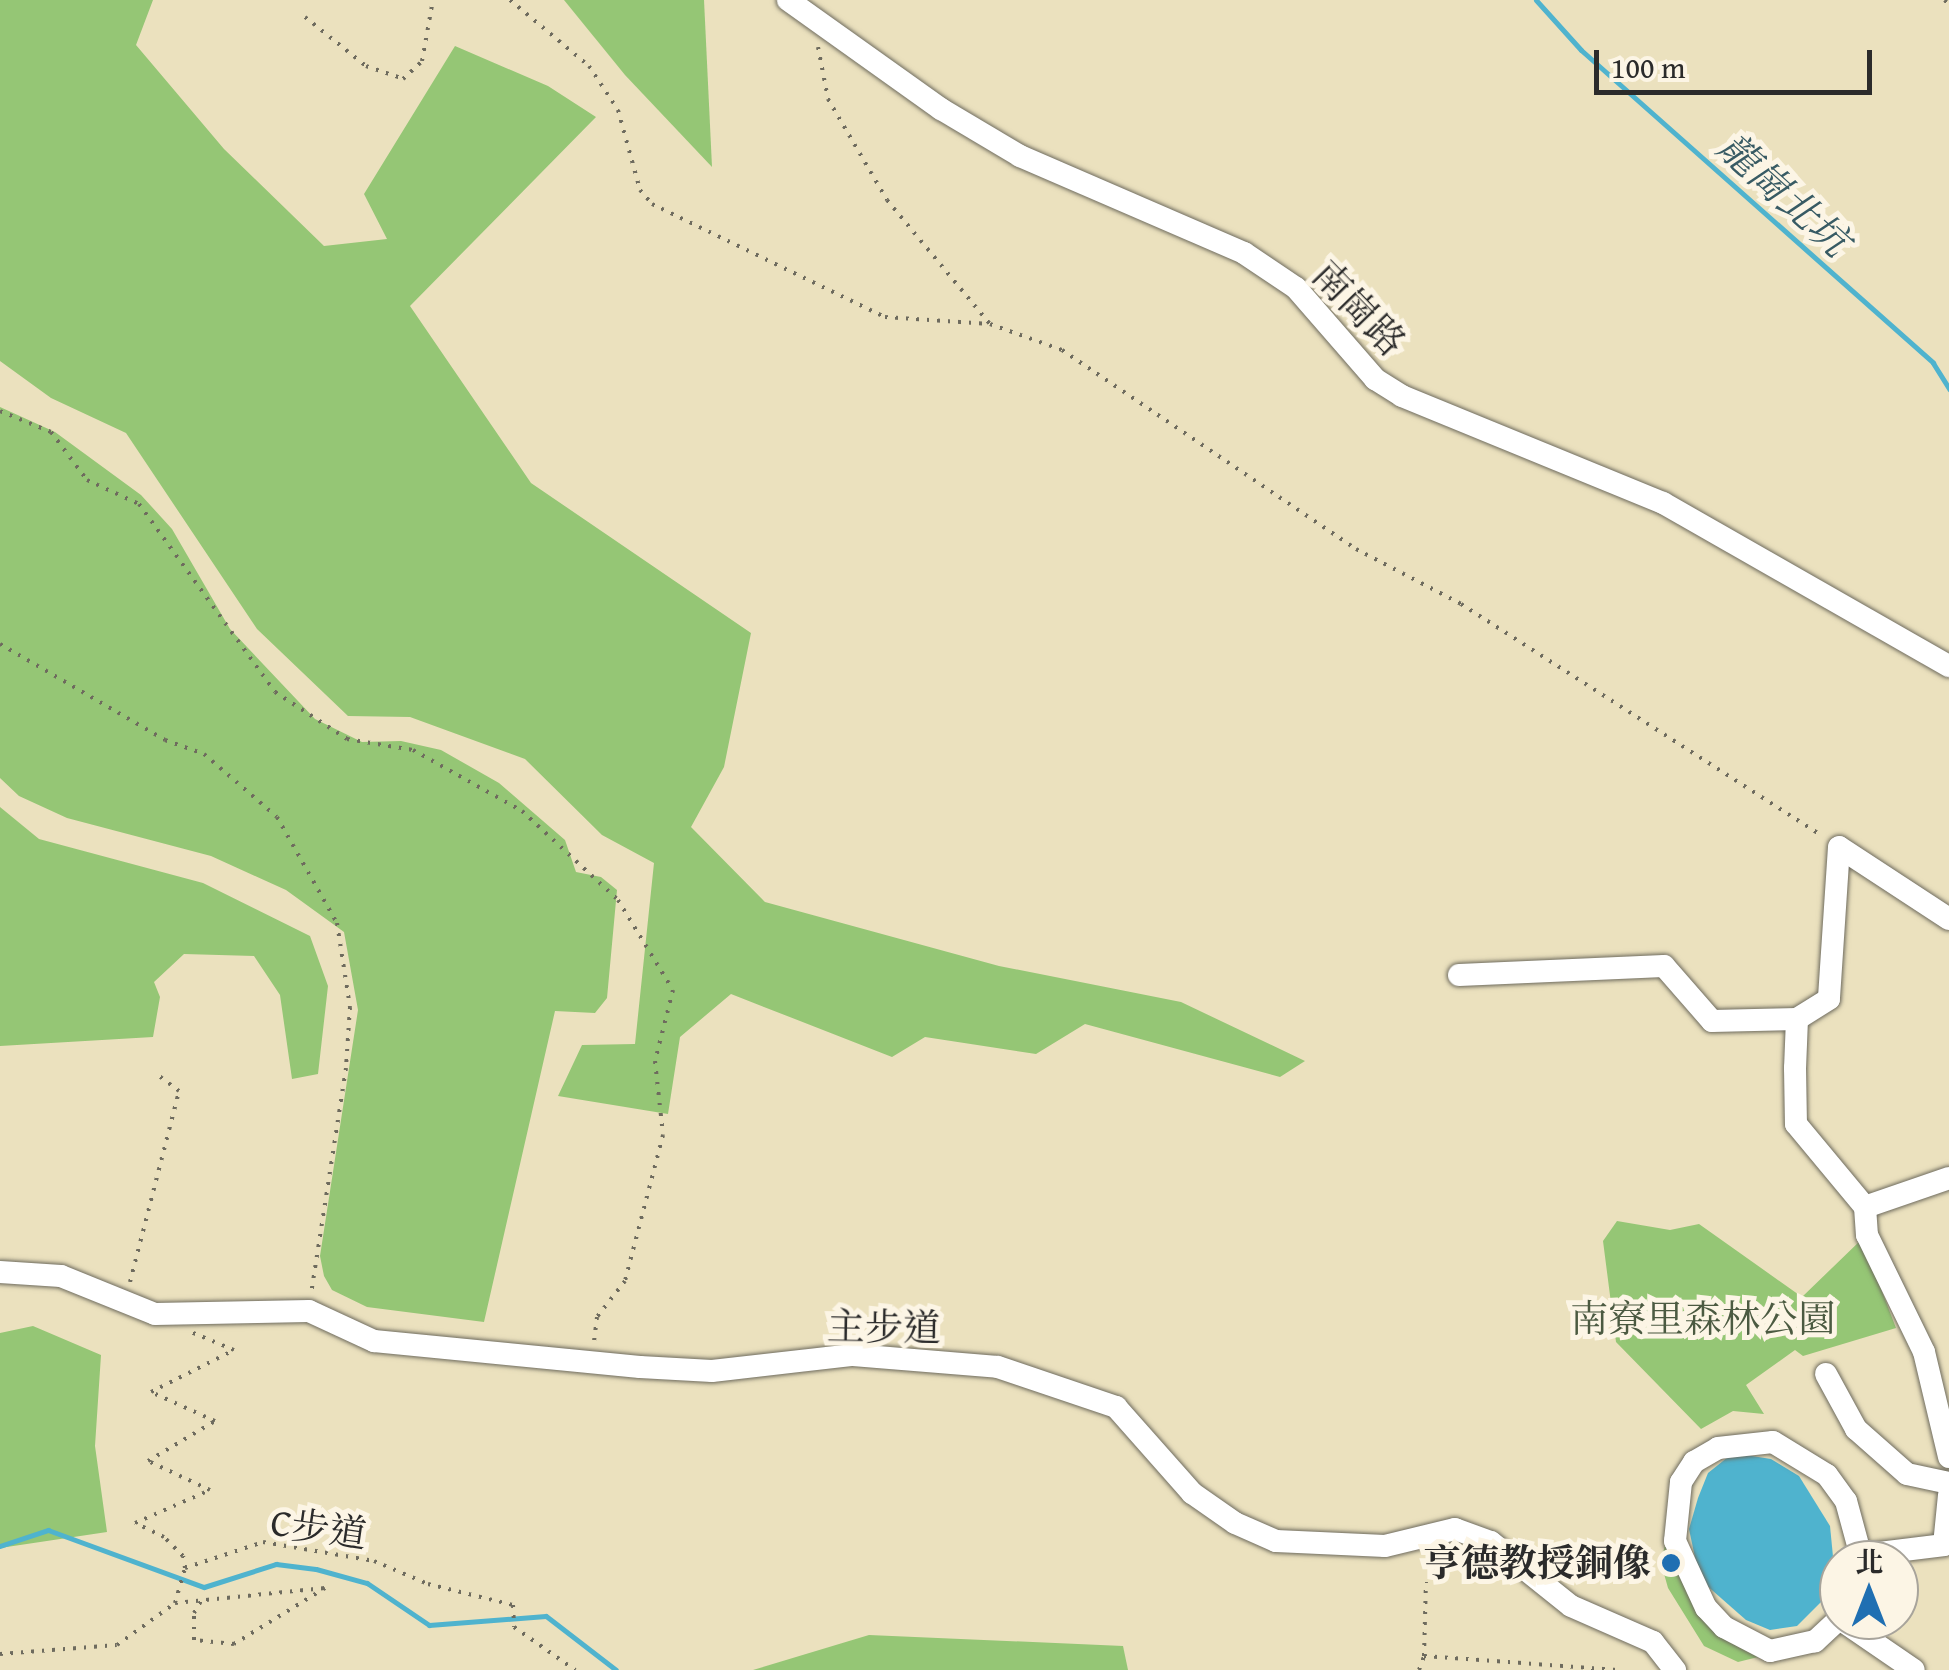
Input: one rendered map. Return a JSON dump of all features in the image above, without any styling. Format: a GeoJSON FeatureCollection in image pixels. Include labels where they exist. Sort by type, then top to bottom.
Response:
{"type":"FeatureCollection","features":[{"type":"Feature","properties":{"kind":"street","name":"南崗路"},"geometry":{"type":"LineString","coordinates":[[788,0],[1020,156],[1244,252],[1296,288],[1375,378],[1402,396],[1663,502],[1949,666]]}},
{"type":"Feature","properties":{"kind":"street"},"geometry":{"type":"LineString","coordinates":[[1459,976],[1664,966],[1712,1021],[1796,1019],[1829,999],[1839,847],[1949,919]]}},
{"type":"Feature","properties":{"kind":"street"},"geometry":{"type":"LineString","coordinates":[[1796,1019],[1796,1124],[1864,1207],[1866,1235],[1924,1352],[1949,1456]]}},
{"type":"Feature","properties":{"kind":"street"},"geometry":{"type":"LineString","coordinates":[[1864,1207],[1949,1178]]}},
{"type":"Feature","properties":{"kind":"street","name":"主步道"},"geometry":{"type":"LineString","coordinates":[[0,1272],[62,1276],[124,1306],[155,1314],[309,1311],[374,1341],[593,1362],[712,1371],[853,1355],[998,1367],[1059,1384],[1116,1407],[1192,1494],[1235,1523],[1276,1541],[1385,1546],[1455,1529],[1491,1542],[1571,1606],[1653,1642],[1675,1670]]}},
{"type":"Feature","properties":{"kind":"street"},"geometry":{"type":"LineString","coordinates":[[1826,1374],[1856,1429],[1907,1474],[1949,1483]]}},
{"type":"Feature","properties":{"kind":"street"},"geometry":{"type":"LineString","coordinates":[[1819,1638],[1765,1660],[1724,1627],[1688,1574],[1676,1541],[1681,1482],[1694,1462],[1736,1442],[1772,1442],[1803,1455],[1846,1502],[1858,1540]]}},
{"type":"Feature","properties":{"kind":"street"},"geometry":{"type":"LineString","coordinates":[[1919,1549],[1947,1545],[1949,1495]]}},
{"type":"Feature","properties":{"kind":"street"},"geometry":{"type":"LineString","coordinates":[[1870,1640],[1914,1670]]}},
{"type":"Feature","properties":{"kind":"path"},"geometry":{"type":"LineString","coordinates":[[304,17],[366,66],[403,79],[422,61],[430,38],[433,0]]}},
{"type":"Feature","properties":{"kind":"path"},"geometry":{"type":"LineString","coordinates":[[510,0],[590,66],[618,110],[640,190],[652,204],[885,317],[990,324],[1062,350],[1356,548],[1461,604],[1839,847]]}},
{"type":"Feature","properties":{"kind":"path"},"geometry":{"type":"LineString","coordinates":[[1945,0],[1949,7]]}},
{"type":"Feature","properties":{"kind":"path"},"geometry":{"type":"LineString","coordinates":[[812,18],[828,99],[887,200],[990,324]]}},
{"type":"Feature","properties":{"kind":"path"},"geometry":{"type":"LineString","coordinates":[[0,410],[52,432],[87,480],[139,504],[276,692],[347,739],[413,750],[522,811],[618,900],[673,990],[656,1061],[663,1135],[625,1281],[596,1317],[593,1362]]}},
{"type":"Feature","properties":{"kind":"path"},"geometry":{"type":"LineString","coordinates":[[0,644],[165,740],[204,754],[277,816],[337,923],[350,1007],[346,1068],[309,1311]]}},
{"type":"Feature","properties":{"kind":"path"},"geometry":{"type":"LineString","coordinates":[[124,1306],[178,1091],[156,1073]]}},
{"type":"Feature","properties":{"kind":"path"},"geometry":{"type":"LineString","coordinates":[[175,1603],[183,1556],[164,1537],[135,1523],[210,1490],[148,1461],[215,1421],[151,1392],[234,1350],[189,1336],[199,1313]]}},
{"type":"Feature","properties":{"kind":"path","name":"C步道"},"geometry":{"type":"LineString","coordinates":[[183,1571],[263,1542],[306,1546],[513,1604],[514,1627],[575,1670]]}},
{"type":"Feature","properties":{"kind":"path"},"geometry":{"type":"LineString","coordinates":[[1418,1670],[1424,1656],[1426,1582]]}},
{"type":"Feature","properties":{"kind":"path"},"geometry":{"type":"LineString","coordinates":[[0,1654],[117,1645],[175,1603],[325,1588],[234,1644],[194,1640],[194,1613],[201,1602]]}},
{"type":"Feature","properties":{"kind":"path"},"geometry":{"type":"LineString","coordinates":[[1424,1656],[1616,1670]]}},
{"type":"Feature","properties":{"kind":"green space"},"geometry":{"type":"Polygon","coordinates":[[[0,0],[153,0],[136,45],[224,149],[324,246],[387,239],[364,194],[455,46],[548,86],[596,117],[410,306],[531,483],[751,633],[724,767],[691,827],[765,902],[999,966],[1181,1002],[1305,1061],[1280,1077],[1085,1024],[1036,1054],[925,1037],[892,1057],[731,994],[680,1037],[668,1114],[558,1096],[582,1045],[635,1044],[654,863],[602,835],[525,759],[410,717],[348,716],[257,629],[126,433],[51,398],[0,361],[0,0]]]}},
{"type":"Feature","properties":{"kind":"green space"},"geometry":{"type":"Polygon","coordinates":[[[564,0],[704,0],[712,167],[625,75],[564,0]]]}},
{"type":"Feature","properties":{"kind":"green space"},"geometry":{"type":"Polygon","coordinates":[[[0,407],[55,432],[141,495],[172,529],[230,629],[315,719],[362,742],[401,741],[441,750],[499,783],[565,840],[576,872],[601,877],[617,890],[607,998],[595,1013],[555,1011],[484,1322],[367,1307],[332,1290],[324,1276],[320,1256],[358,1010],[344,932],[286,890],[211,856],[67,818],[19,796],[0,778],[0,407]]]}},
{"type":"Feature","properties":{"kind":"green space"},"geometry":{"type":"Polygon","coordinates":[[[0,807],[39,839],[203,883],[310,936],[328,986],[318,1074],[292,1079],[280,995],[254,956],[184,954],[154,982],[160,997],[153,1037],[0,1046],[0,807]]]}},
{"type":"Feature","properties":{"kind":"green space","name":"南寮里森林公園"},"geometry":{"type":"Polygon","coordinates":[[[1617,1221],[1670,1230],[1699,1224],[1802,1297],[1862,1239],[1896,1328],[1803,1356],[1795,1350],[1746,1385],[1764,1414],[1733,1411],[1701,1429],[1616,1342],[1603,1241],[1617,1221]]]}},
{"type":"Feature","properties":{"kind":"green space"},"geometry":{"type":"Polygon","coordinates":[[[33,1326],[101,1355],[95,1446],[107,1532],[0,1548],[0,1333],[33,1326]]]}},
{"type":"Feature","properties":{"kind":"green space"},"geometry":{"type":"Polygon","coordinates":[[[1666,1540],[1686,1577],[1762,1656],[1738,1662],[1704,1646],[1668,1588],[1661,1563],[1666,1540]]]}},
{"type":"Feature","properties":{"kind":"green space"},"geometry":{"type":"Polygon","coordinates":[[[869,1635],[1123,1646],[1128,1670],[753,1670],[869,1635]]]}},
{"type":"Feature","properties":{"kind":"water"},"geometry":{"type":"Polygon","coordinates":[[[1733,1453],[1771,1459],[1799,1476],[1830,1526],[1831,1540],[1819,1540],[1819,1604],[1797,1626],[1770,1630],[1746,1620],[1705,1584],[1689,1529],[1708,1473],[1733,1453]]]}},
{"type":"Feature","properties":{"kind":"waterway","name":"龍崗北坑"},"geometry":{"type":"LineString","coordinates":[[1536,0],[1581,50],[1933,363],[1949,389]]}},
{"type":"Feature","properties":{"kind":"waterway"},"geometry":{"type":"LineString","coordinates":[[0,1546],[48,1530],[204,1587],[276,1564],[316,1569],[367,1583],[429,1625],[546,1616],[616,1670]]}},
{"type":"Feature","properties":{"kind":"place","name":"亨德教授銅像"},"geometry":{"type":"Point","coordinates":[1671,1563]}}]}
